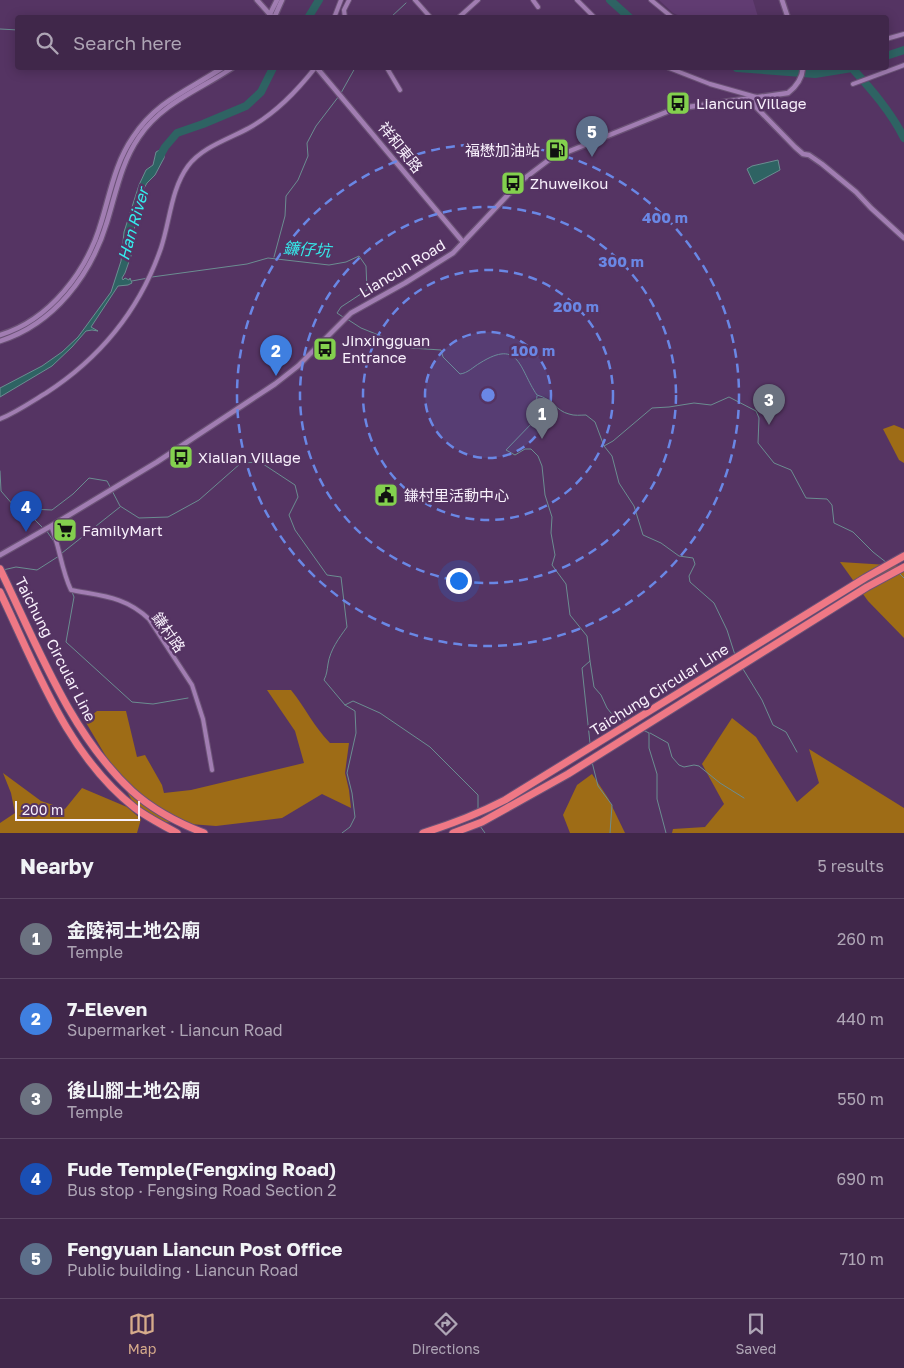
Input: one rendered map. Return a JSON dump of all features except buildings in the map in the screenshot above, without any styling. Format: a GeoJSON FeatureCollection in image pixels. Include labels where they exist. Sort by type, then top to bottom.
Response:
{"type":"FeatureCollection","features":[{"type":"Feature","properties":{"kind":"highway","name":"Taichung Circular Line"},"geometry":{"type":"LineString","coordinates":[[423,833],[478,814],[590,748],[904,556]]}},
{"type":"Feature","properties":{"kind":"highway","name":"Taichung Circular Line"},"geometry":{"type":"LineString","coordinates":[[0,569],[75,721],[102,758],[132,791],[163,814],[204,833]]}},
{"type":"Feature","properties":{"kind":"highway","name":"Taichung Circular Line"},"geometry":{"type":"LineString","coordinates":[[454,833],[479,823],[592,759],[899,570]]}},
{"type":"Feature","properties":{"kind":"highway","name":"Taichung Circular Line"},"geometry":{"type":"LineString","coordinates":[[0,592],[66,728],[94,766],[121,796],[147,817],[177,833]]}},
{"type":"Feature","properties":{"kind":"street"},"geometry":{"type":"LineString","coordinates":[[257,0],[269,15]]}},
{"type":"Feature","properties":{"kind":"street"},"geometry":{"type":"LineString","coordinates":[[272,15],[276,0]]}},
{"type":"Feature","properties":{"kind":"street"},"geometry":{"type":"LineString","coordinates":[[272,15],[282,0]]}},
{"type":"Feature","properties":{"kind":"street"},"geometry":{"type":"LineString","coordinates":[[335,15],[341,0]]}},
{"type":"Feature","properties":{"kind":"street"},"geometry":{"type":"LineString","coordinates":[[345,15],[344,10],[349,0]]}},
{"type":"Feature","properties":{"kind":"street"},"geometry":{"type":"LineString","coordinates":[[415,0],[428,15]]}},
{"type":"Feature","properties":{"kind":"street"},"geometry":{"type":"LineString","coordinates":[[461,15],[478,0]]}},
{"type":"Feature","properties":{"kind":"street"},"geometry":{"type":"LineString","coordinates":[[533,0],[538,8]]}},
{"type":"Feature","properties":{"kind":"street"},"geometry":{"type":"LineString","coordinates":[[578,0],[592,15]]}},
{"type":"Feature","properties":{"kind":"street"},"geometry":{"type":"LineString","coordinates":[[651,0],[669,15]]}},
{"type":"Feature","properties":{"kind":"street"},"geometry":{"type":"LineString","coordinates":[[782,0],[787,15]]}},
{"type":"Feature","properties":{"kind":"street"},"geometry":{"type":"LineString","coordinates":[[889,38],[904,34]]}},
{"type":"Feature","properties":{"kind":"street"},"geometry":{"type":"LineString","coordinates":[[853,84],[904,65]]}},
{"type":"Feature","properties":{"kind":"street"},"geometry":{"type":"LineString","coordinates":[[0,334],[28,323],[42,313],[60,296],[76,275],[96,238],[122,157],[133,137],[145,122],[158,108],[175,95],[219,70]]}},
{"type":"Feature","properties":{"kind":"street"},"geometry":{"type":"LineString","coordinates":[[0,341],[21,333],[44,318],[60,304],[82,276],[102,238],[126,161],[147,127],[170,105],[229,70]]}},
{"type":"Feature","properties":{"kind":"street"},"geometry":{"type":"LineString","coordinates":[[0,419],[64,382],[88,362],[112,336],[144,288],[166,231],[174,193],[188,166],[204,152],[250,127],[283,104],[314,70]]}},
{"type":"Feature","properties":{"kind":"street","name":"祥和東路"},"geometry":{"type":"LineString","coordinates":[[318,70],[463,242]]}},
{"type":"Feature","properties":{"kind":"street"},"geometry":{"type":"LineString","coordinates":[[388,70],[400,90]]}},
{"type":"Feature","properties":{"kind":"street"},"geometry":{"type":"LineString","coordinates":[[675,70],[756,97],[757,108],[795,147],[803,154],[809,154],[816,158],[856,192],[904,238]]}},
{"type":"Feature","properties":{"kind":"street","name":"Liancun Road"},"geometry":{"type":"LineString","coordinates":[[0,555],[157,462],[275,384],[298,366],[351,313],[453,253],[521,181],[550,159],[674,110],[788,93],[800,80],[802,70]]}},
{"type":"Feature","properties":{"kind":"street","name":"鎌村路"},"geometry":{"type":"LineString","coordinates":[[51,526],[56,536],[66,580],[71,590],[122,600],[141,611],[149,619],[192,685],[203,719],[212,770]]}},
{"type":"Feature","properties":{"kind":"shaded area"},"geometry":{"type":"Polygon","coordinates":[[[659,0],[753,0],[757,15],[678,15],[659,0]]]}},
{"type":"Feature","properties":{"kind":"shaded area"},"geometry":{"type":"Polygon","coordinates":[[[894,425],[904,429],[904,463],[899,460],[883,429],[894,425]]]}},
{"type":"Feature","properties":{"kind":"shaded area"},"geometry":{"type":"Polygon","coordinates":[[[840,562],[904,566],[904,638],[868,601],[840,562]]]}},
{"type":"Feature","properties":{"kind":"shaded area"},"geometry":{"type":"Polygon","coordinates":[[[267,690],[291,690],[330,743],[349,743],[345,773],[351,808],[322,794],[282,818],[216,826],[150,821],[133,802],[85,721],[97,711],[126,711],[137,757],[145,755],[162,785],[164,793],[191,790],[304,763],[295,731],[267,690]]]}},
{"type":"Feature","properties":{"kind":"shaded area"},"geometry":{"type":"Polygon","coordinates":[[[732,718],[756,737],[797,802],[819,783],[809,749],[904,808],[904,833],[672,833],[673,829],[705,827],[724,804],[702,764],[732,718]]]}},
{"type":"Feature","properties":{"kind":"shaded area"},"geometry":{"type":"Polygon","coordinates":[[[3,773],[41,801],[65,809],[82,788],[127,807],[141,819],[137,833],[0,833],[0,823],[15,813],[11,793],[3,773]]]}},
{"type":"Feature","properties":{"kind":"shaded area"},"geometry":{"type":"Polygon","coordinates":[[[592,774],[608,798],[625,833],[570,833],[563,815],[577,785],[592,774]]]}},
{"type":"Feature","properties":{"kind":"water"},"geometry":{"type":"Polygon","coordinates":[[[165,147],[164,158],[155,175],[143,190],[132,239],[132,253],[122,278],[123,280],[125,278],[129,280],[130,278],[132,283],[118,286],[91,327],[98,331],[86,331],[52,366],[0,397],[0,388],[42,366],[62,352],[78,337],[111,292],[121,261],[124,232],[139,185],[146,170],[153,165],[156,152],[165,147]]]}},
{"type":"Feature","properties":{"kind":"water"},"geometry":{"type":"Polygon","coordinates":[[[778,160],[780,170],[754,184],[747,169],[778,160]]]}},
{"type":"Feature","properties":{"kind":"waterway","name":"Han River"},"geometry":{"type":"LineString","coordinates":[[310,15],[319,0]]}},
{"type":"Feature","properties":{"kind":"waterway","name":"Han River"},"geometry":{"type":"LineString","coordinates":[[610,0],[627,15]]}},
{"type":"Feature","properties":{"kind":"waterway"},"geometry":{"type":"LineString","coordinates":[[393,15],[406,3]]}},
{"type":"Feature","properties":{"kind":"waterway"},"geometry":{"type":"LineString","coordinates":[[0,29],[15,30]]}},
{"type":"Feature","properties":{"kind":"waterway","name":"Han River"},"geometry":{"type":"LineString","coordinates":[[889,55],[904,50]]}},
{"type":"Feature","properties":{"kind":"waterway","name":"Han River"},"geometry":{"type":"LineString","coordinates":[[160,156],[177,133],[246,106],[261,92],[272,70]]}},
{"type":"Feature","properties":{"kind":"waterway"},"geometry":{"type":"LineString","coordinates":[[341,93],[354,70]]}},
{"type":"Feature","properties":{"kind":"waterway","name":"Han River"},"geometry":{"type":"LineString","coordinates":[[763,70],[815,74],[840,70]]}},
{"type":"Feature","properties":{"kind":"waterway"},"geometry":{"type":"LineString","coordinates":[[854,70],[887,110],[904,138]]}},
{"type":"Feature","properties":{"kind":"waterway"},"geometry":{"type":"LineString","coordinates":[[274,257],[285,216],[286,196],[298,180],[308,156],[307,143],[316,126],[339,96]]}},
{"type":"Feature","properties":{"kind":"waterway","name":"鐮仔坑"},"geometry":{"type":"LineString","coordinates":[[152,277],[247,264],[268,258],[329,265],[346,262],[359,256],[366,266],[367,290],[341,307],[337,313],[343,317]]}},
{"type":"Feature","properties":{"kind":"waterway","name":"鐮仔坑"},"geometry":{"type":"LineString","coordinates":[[132,281],[148,278]]}},
{"type":"Feature","properties":{"kind":"waterway","name":"鐮仔坑"},"geometry":{"type":"LineString","coordinates":[[347,319],[361,328],[411,348],[441,350],[443,357],[460,374],[493,356],[511,355],[522,367],[537,395],[547,399],[565,412],[573,415],[586,415],[595,422],[604,446],[613,441],[652,408],[694,403],[711,405],[729,397],[756,411],[759,418],[758,443],[774,463],[791,470],[806,498],[827,499],[832,505],[834,523],[853,532],[887,563]]}},
{"type":"Feature","properties":{"kind":"waterway"},"geometry":{"type":"LineString","coordinates":[[537,396],[534,421],[506,450],[515,455],[525,449],[531,449],[538,456],[542,466],[545,495],[552,517],[551,533],[555,555],[552,565],[566,584],[570,615],[587,636],[590,661],[582,668],[590,743]]}},
{"type":"Feature","properties":{"kind":"waterway"},"geometry":{"type":"LineString","coordinates":[[604,446],[612,456],[619,483],[634,506],[643,535],[661,543],[679,556],[693,558],[695,564],[689,576],[690,582],[714,603],[727,630],[735,655]]}},
{"type":"Feature","properties":{"kind":"waterway"},"geometry":{"type":"LineString","coordinates":[[0,471],[1,491],[14,506],[52,510],[73,494],[89,478],[107,481],[120,506],[139,518],[168,517],[199,500],[241,463],[260,462],[295,485],[298,497],[289,515],[295,530],[327,575],[341,577],[347,627],[335,644],[324,680],[345,705],[355,711],[356,733],[347,773],[355,817],[350,827],[342,833]]}},
{"type":"Feature","properties":{"kind":"waterway"},"geometry":{"type":"LineString","coordinates":[[62,553],[120,507]]}},
{"type":"Feature","properties":{"kind":"waterway"},"geometry":{"type":"LineString","coordinates":[[30,509],[35,520],[43,528]]}},
{"type":"Feature","properties":{"kind":"waterway"},"geometry":{"type":"LineString","coordinates":[[46,530],[55,543]]}},
{"type":"Feature","properties":{"kind":"waterway"},"geometry":{"type":"LineString","coordinates":[[61,553],[67,576]]}},
{"type":"Feature","properties":{"kind":"waterway"},"geometry":{"type":"LineString","coordinates":[[3,570],[16,567],[37,570],[59,556]]}},
{"type":"Feature","properties":{"kind":"waterway","name":"鐮仔坑"},"geometry":{"type":"LineString","coordinates":[[899,573],[904,578]]}},
{"type":"Feature","properties":{"kind":"waterway"},"geometry":{"type":"LineString","coordinates":[[72,592],[74,597],[66,642],[132,702],[153,704],[188,698]]}},
{"type":"Feature","properties":{"kind":"waterway"},"geometry":{"type":"LineString","coordinates":[[590,661],[594,687],[615,718],[626,722]]}},
{"type":"Feature","properties":{"kind":"waterway"},"geometry":{"type":"LineString","coordinates":[[743,669],[762,700],[773,725],[786,732],[797,752]]}},
{"type":"Feature","properties":{"kind":"waterway"},"geometry":{"type":"LineString","coordinates":[[345,705],[353,701],[380,713],[430,747],[478,795],[478,809]]}},
{"type":"Feature","properties":{"kind":"waterway"},"geometry":{"type":"LineString","coordinates":[[643,730],[649,733],[649,748],[657,774],[657,799],[666,833]]}},
{"type":"Feature","properties":{"kind":"waterway"},"geometry":{"type":"LineString","coordinates":[[650,733],[668,743],[672,757],[679,765],[684,767],[699,766],[720,783],[744,798]]}},
{"type":"Feature","properties":{"kind":"waterway"},"geometry":{"type":"LineString","coordinates":[[592,762],[598,786],[612,805],[610,833]]}},
{"type":"Feature","properties":{"kind":"waterway"},"geometry":{"type":"LineString","coordinates":[[480,826],[485,833]]}},
{"type":"Feature","properties":{"kind":"place","name":"Liancun Village"},"geometry":{"type":"Point","coordinates":[678,103]}},
{"type":"Feature","properties":{"kind":"place","name":"福懋加油站"},"geometry":{"type":"Point","coordinates":[557,150]}},
{"type":"Feature","properties":{"kind":"place","name":"Fengyuan Liancun Post Office"},"geometry":{"type":"Point","coordinates":[592,157]}},
{"type":"Feature","properties":{"kind":"place","name":"Zhuweikou"},"geometry":{"type":"Point","coordinates":[513,183]}},
{"type":"Feature","properties":{"kind":"place","name":"Jinxingguan Entrance"},"geometry":{"type":"Point","coordinates":[325,349]}},
{"type":"Feature","properties":{"kind":"place","name":"7-Eleven"},"geometry":{"type":"Point","coordinates":[276,376]}},
{"type":"Feature","properties":{"kind":"place","name":"後山腳土地公廟"},"geometry":{"type":"Point","coordinates":[769,425]}},
{"type":"Feature","properties":{"kind":"place","name":"金陵祠土地公廟"},"geometry":{"type":"Point","coordinates":[542,439]}},
{"type":"Feature","properties":{"kind":"place","name":"Xialian Village"},"geometry":{"type":"Point","coordinates":[181,457]}},
{"type":"Feature","properties":{"kind":"place","name":"鎌村里活動中心"},"geometry":{"type":"Point","coordinates":[386,495]}},
{"type":"Feature","properties":{"kind":"place","name":"FamilyMart"},"geometry":{"type":"Point","coordinates":[65,530]}},
{"type":"Feature","properties":{"kind":"place","name":"Fude Temple(Fengxing Road)"},"geometry":{"type":"Point","coordinates":[26,532]}}]}
